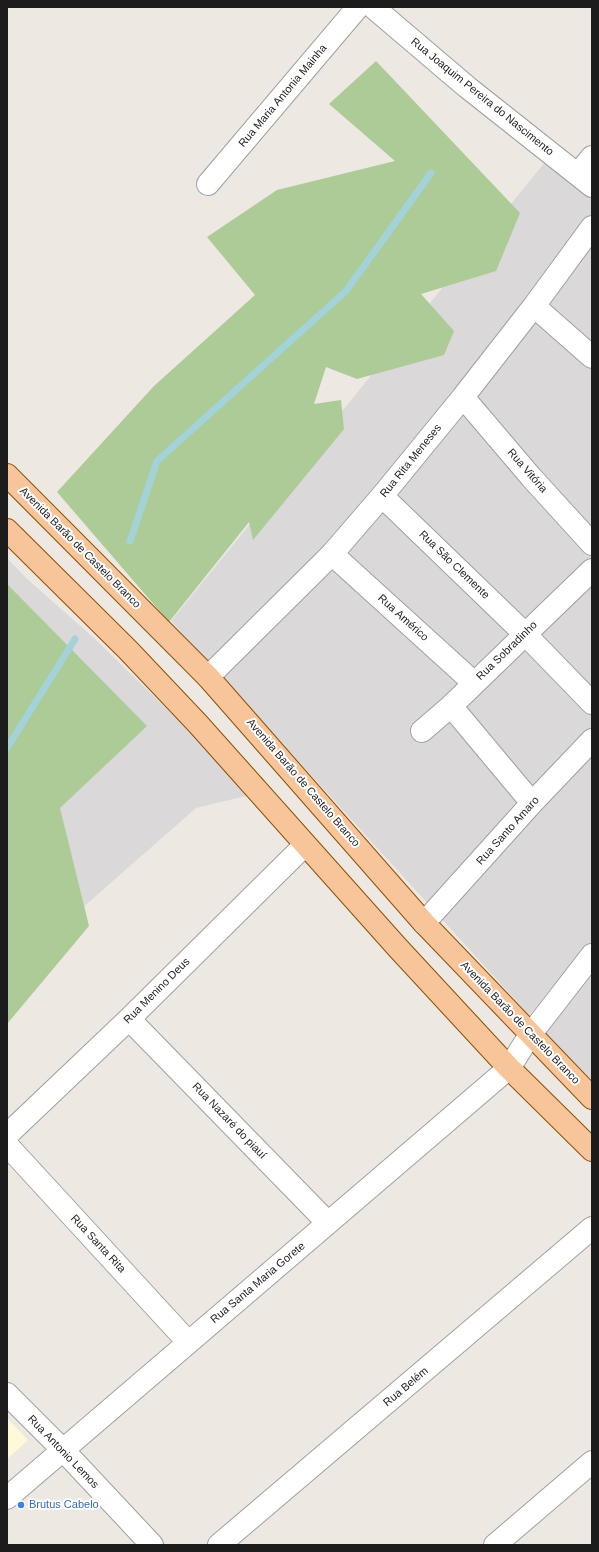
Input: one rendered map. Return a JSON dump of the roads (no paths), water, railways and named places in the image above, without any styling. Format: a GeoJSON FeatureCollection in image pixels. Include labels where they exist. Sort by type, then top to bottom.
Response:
{"type":"FeatureCollection","features":[{"type":"Feature","properties":{"kind":"main road","name":"Avenida Barão de Castelo Branco"},"geometry":{"type":"LineString","coordinates":[[7,475],[208,677],[424,923],[592,1098]]}},
{"type":"Feature","properties":{"kind":"main road"},"geometry":{"type":"LineString","coordinates":[[7,530],[128,650],[198,724],[397,947],[509,1068],[592,1150]]}},
{"type":"Feature","properties":{"kind":"street","name":"Rua Maria Antonia Mainha"},"geometry":{"type":"LineString","coordinates":[[208,184],[358,7]]}},
{"type":"Feature","properties":{"kind":"street","name":"Rua Joaquim Pereira do Nascimento"},"geometry":{"type":"LineString","coordinates":[[373,7],[467,87],[585,180]]}},
{"type":"Feature","properties":{"kind":"street"},"geometry":{"type":"LineString","coordinates":[[585,180],[592,157]]}},
{"type":"Feature","properties":{"kind":"street","name":"Rua Rita Meneses"},"geometry":{"type":"LineString","coordinates":[[208,677],[332,554],[382,496],[463,397],[534,306],[592,228]]}},
{"type":"Feature","properties":{"kind":"street"},"geometry":{"type":"LineString","coordinates":[[534,306],[592,357]]}},
{"type":"Feature","properties":{"kind":"street","name":"Rua Vitória"},"geometry":{"type":"LineString","coordinates":[[463,397],[531,477],[592,544]]}},
{"type":"Feature","properties":{"kind":"street","name":"Rua São Clemente"},"geometry":{"type":"LineString","coordinates":[[382,496],[525,634],[592,703]]}},
{"type":"Feature","properties":{"kind":"street","name":"Rua Américo"},"geometry":{"type":"LineString","coordinates":[[332,554],[474,683]]}},
{"type":"Feature","properties":{"kind":"street","name":"Rua Sobradinho"},"geometry":{"type":"LineString","coordinates":[[422,731],[452,706],[592,570]]}},
{"type":"Feature","properties":{"kind":"street"},"geometry":{"type":"LineString","coordinates":[[452,706],[532,803]]}},
{"type":"Feature","properties":{"kind":"street","name":"Rua Santo Amaro"},"geometry":{"type":"LineString","coordinates":[[424,923],[532,803],[592,740]]}},
{"type":"Feature","properties":{"kind":"street","name":"Rua Menino Deus"},"geometry":{"type":"LineString","coordinates":[[7,1135],[129,1019],[305,845]]}},
{"type":"Feature","properties":{"kind":"street","name":"Rua Santa Maria Gorete"},"geometry":{"type":"LineString","coordinates":[[7,1498],[509,1068],[530,1035],[592,955]]}},
{"type":"Feature","properties":{"kind":"street","name":"Rua Nazaré do piauí"},"geometry":{"type":"LineString","coordinates":[[129,1019],[328,1223]]}},
{"type":"Feature","properties":{"kind":"street","name":"Rua Santa Rita"},"geometry":{"type":"LineString","coordinates":[[7,1145],[188,1342]]}},
{"type":"Feature","properties":{"kind":"street","name":"Rua Belém"},"geometry":{"type":"LineString","coordinates":[[219,1545],[592,1228]]}},
{"type":"Feature","properties":{"kind":"street","name":"Rua Antonio Lemos"},"geometry":{"type":"LineString","coordinates":[[7,1394],[63,1450],[152,1545]]}},
{"type":"Feature","properties":{"kind":"street"},"geometry":{"type":"LineString","coordinates":[[494,1545],[592,1462]]}},
{"type":"Feature","properties":{"kind":"waterway"},"geometry":{"type":"LineString","coordinates":[[130,541],[157,461],[346,291],[431,173]]}},
{"type":"Feature","properties":{"kind":"waterway"},"geometry":{"type":"LineString","coordinates":[[7,748],[75,639]]}},
{"type":"Feature","properties":{"kind":"place","name":"Brutus Cabelo"},"geometry":{"type":"Point","coordinates":[21,1505]}}]}
